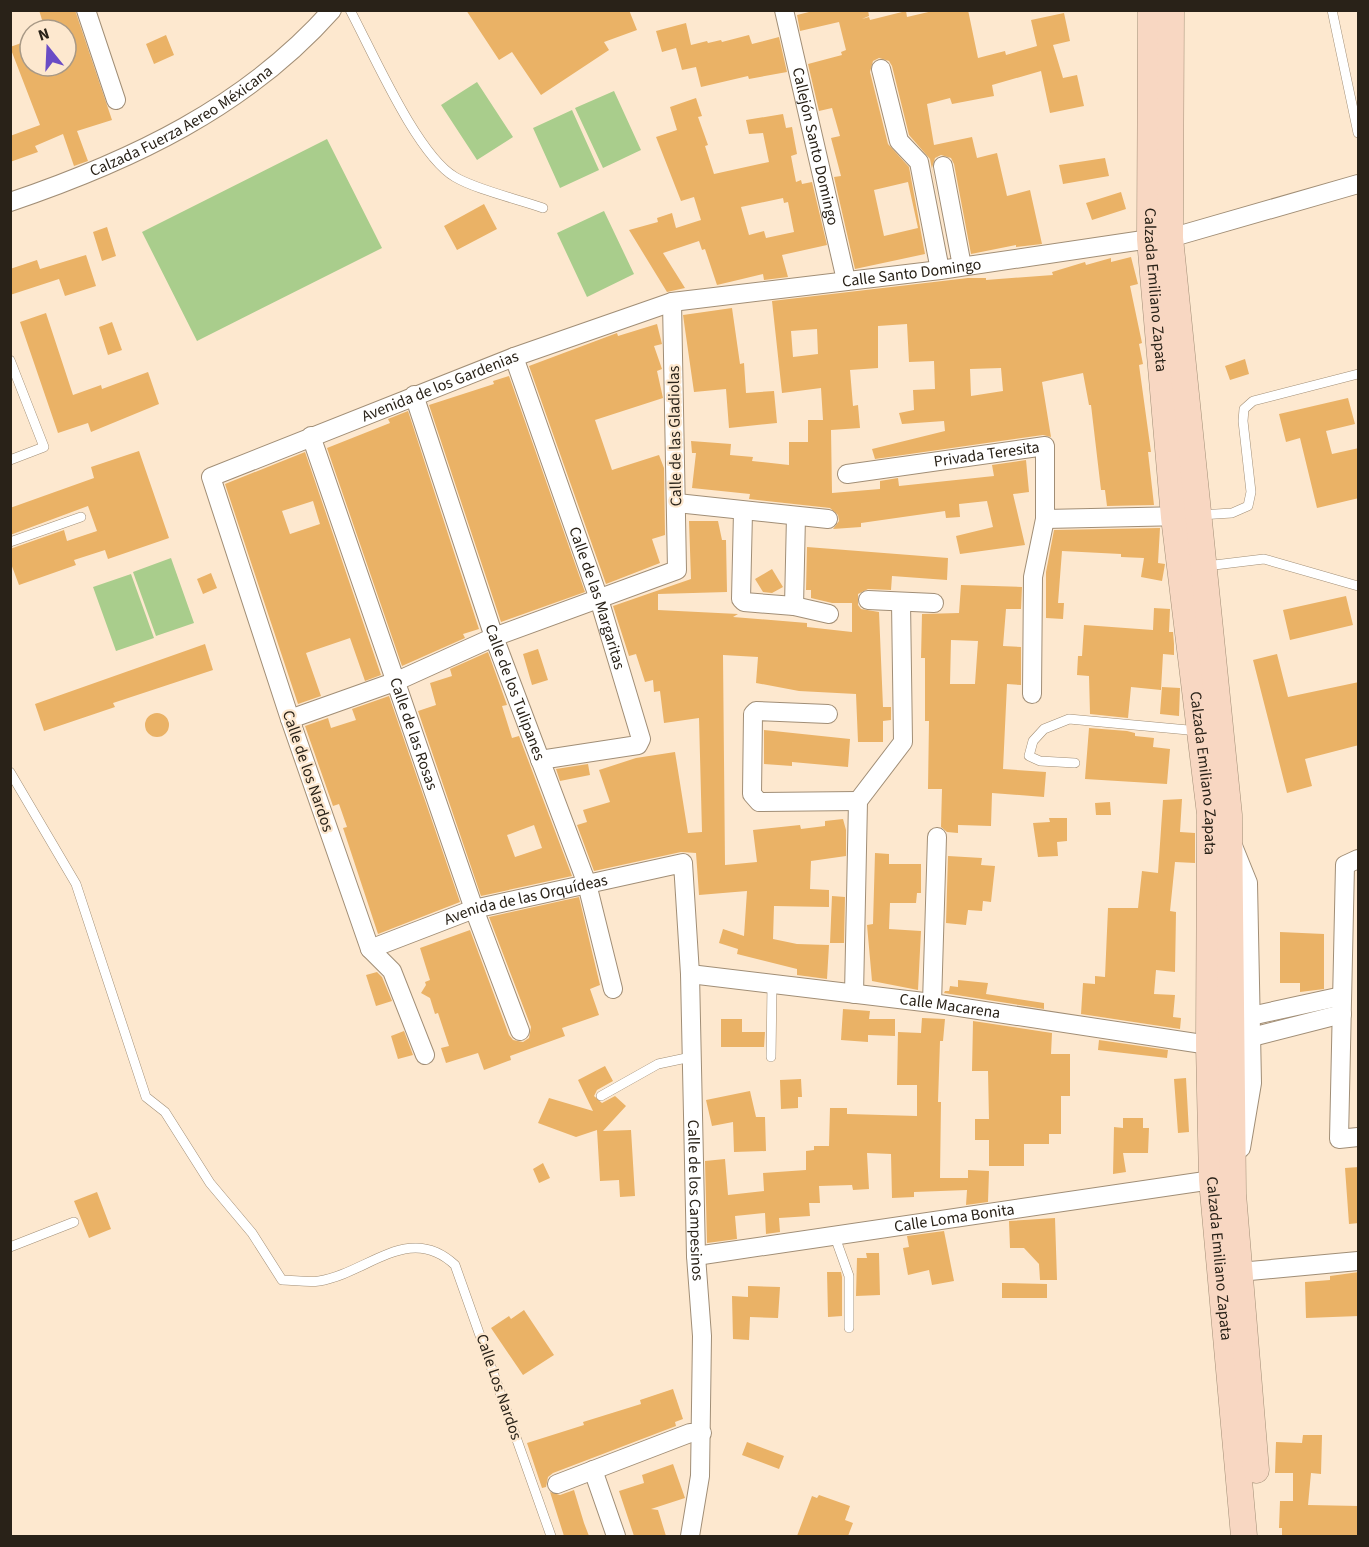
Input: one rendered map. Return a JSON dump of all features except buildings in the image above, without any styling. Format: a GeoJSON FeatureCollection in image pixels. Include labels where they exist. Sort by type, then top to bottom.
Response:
{"type":"FeatureCollection","features":[{"type":"Feature","properties":{"kind":"main road","name":"Calzada Emiliano Zapata"},"geometry":{"type":"LineString","coordinates":[[1151,10],[1161,79]]}},
{"type":"Feature","properties":{"kind":"main road","name":"Calzada Emiliano Zapata"},"geometry":{"type":"LineString","coordinates":[[1171,10],[1161,79],[1160,239],[1186,516],[1201,732],[1210,814],[1209,1044],[1223,1187],[1244,1536]]}},
{"type":"Feature","properties":{"kind":"main road","name":"Calzada Emiliano Zapata"},"geometry":{"type":"LineString","coordinates":[[1186,516],[1203,567],[1229,837],[1223,1187],[1239,1272],[1261,1536]]}},
{"type":"Feature","properties":{"kind":"street"},"geometry":{"type":"LineString","coordinates":[[86,10],[116,100]]}},
{"type":"Feature","properties":{"kind":"street","name":"Calzada Fuerza Aereo Méxicana"},"geometry":{"type":"LineString","coordinates":[[10,202],[70,182],[144,149],[233,99],[308,38],[332,10]]}},
{"type":"Feature","properties":{"kind":"street","name":"Callejón Santo Domingo"},"geometry":{"type":"LineString","coordinates":[[784,10],[846,280]]}},
{"type":"Feature","properties":{"kind":"street"},"geometry":{"type":"LineString","coordinates":[[881,69],[899,141],[919,162],[940,270]]}},
{"type":"Feature","properties":{"kind":"street"},"geometry":{"type":"LineString","coordinates":[[943,166],[962,266]]}},
{"type":"Feature","properties":{"kind":"street","name":"Calle Santo Domingo"},"geometry":{"type":"LineString","coordinates":[[672,302],[940,270],[1160,239],[1359,184]]}},
{"type":"Feature","properties":{"kind":"street","name":"Avenida de los Gardenias"},"geometry":{"type":"LineString","coordinates":[[210,477],[514,357],[672,302]]}},
{"type":"Feature","properties":{"kind":"street","name":"Calle de las Gladiolas"},"geometry":{"type":"LineString","coordinates":[[598,599],[677,570],[672,302]]}},
{"type":"Feature","properties":{"kind":"street","name":"Calle de las Margaritas"},"geometry":{"type":"LineString","coordinates":[[514,357],[598,599],[641,743],[540,760]]}},
{"type":"Feature","properties":{"kind":"street","name":"Calle de los Tulipanes"},"geometry":{"type":"LineString","coordinates":[[414,395],[494,638],[587,884],[613,989]]}},
{"type":"Feature","properties":{"kind":"street","name":"Calle de las Rosas"},"geometry":{"type":"LineString","coordinates":[[311,436],[474,909],[520,1031]]}},
{"type":"Feature","properties":{"kind":"street","name":"Privada Teresita"},"geometry":{"type":"LineString","coordinates":[[848,474],[1045,446],[1045,519]]}},
{"type":"Feature","properties":{"kind":"street","name":"Calle de los Nardos"},"geometry":{"type":"LineString","coordinates":[[210,477],[290,719],[370,949],[392,970],[424,1055]]}},
{"type":"Feature","properties":{"kind":"street"},"geometry":{"type":"LineString","coordinates":[[677,503],[743,512],[828,519]]}},
{"type":"Feature","properties":{"kind":"street"},"geometry":{"type":"LineString","coordinates":[[743,512],[741,599],[744,602],[794,606],[829,614]]}},
{"type":"Feature","properties":{"kind":"street"},"geometry":{"type":"LineString","coordinates":[[794,606],[796,516]]}},
{"type":"Feature","properties":{"kind":"street"},"geometry":{"type":"LineString","coordinates":[[1032,694],[1033,578],[1045,519],[1186,516]]}},
{"type":"Feature","properties":{"kind":"street"},"geometry":{"type":"LineString","coordinates":[[290,719],[397,681],[494,638],[598,599]]}},
{"type":"Feature","properties":{"kind":"street"},"geometry":{"type":"LineString","coordinates":[[868,600],[934,603]]}},
{"type":"Feature","properties":{"kind":"street"},"geometry":{"type":"LineString","coordinates":[[854,994],[858,801],[903,742],[901,602]]}},
{"type":"Feature","properties":{"kind":"street"},"geometry":{"type":"LineString","coordinates":[[828,714],[756,711],[753,714],[752,794],[759,802],[858,801]]}},
{"type":"Feature","properties":{"kind":"street"},"geometry":{"type":"LineString","coordinates":[[932,1003],[937,837]]}},
{"type":"Feature","properties":{"kind":"street"},"geometry":{"type":"LineString","coordinates":[[1223,1187],[1252,1083],[1248,883],[1229,837]]}},
{"type":"Feature","properties":{"kind":"street"},"geometry":{"type":"LineString","coordinates":[[1359,859],[1345,865],[1339,1138],[1359,1137]]}},
{"type":"Feature","properties":{"kind":"street","name":"Avenida de las Orquídeas"},"geometry":{"type":"LineString","coordinates":[[370,949],[474,909],[683,863]]}},
{"type":"Feature","properties":{"kind":"street","name":"Calle de los Campesinos"},"geometry":{"type":"LineString","coordinates":[[683,863],[690,974],[696,1256],[702,1336],[700,1476],[690,1536]]}},
{"type":"Feature","properties":{"kind":"street","name":"Calle Macarena"},"geometry":{"type":"LineString","coordinates":[[690,974],[932,1003],[1209,1044]]}},
{"type":"Feature","properties":{"kind":"street"},"geometry":{"type":"LineString","coordinates":[[1251,1016],[1342,1005]]}},
{"type":"Feature","properties":{"kind":"street"},"geometry":{"type":"LineString","coordinates":[[1252,1037],[1342,1005]]}},
{"type":"Feature","properties":{"kind":"street","name":"Calle Loma Bonita"},"geometry":{"type":"LineString","coordinates":[[696,1256],[1223,1187]]}},
{"type":"Feature","properties":{"kind":"street"},"geometry":{"type":"LineString","coordinates":[[1239,1272],[1359,1262]]}},
{"type":"Feature","properties":{"kind":"street"},"geometry":{"type":"LineString","coordinates":[[557,1484],[690,1433],[702,1433]]}},
{"type":"Feature","properties":{"kind":"street"},"geometry":{"type":"LineString","coordinates":[[593,1470],[616,1536]]}},
{"type":"Feature","properties":{"kind":"lane"},"geometry":{"type":"LineString","coordinates":[[350,10],[419,140],[435,162],[456,178],[543,208]]}},
{"type":"Feature","properties":{"kind":"lane"},"geometry":{"type":"LineString","coordinates":[[1332,10],[1359,133]]}},
{"type":"Feature","properties":{"kind":"lane"},"geometry":{"type":"LineString","coordinates":[[10,360],[44,447],[10,460]]}},
{"type":"Feature","properties":{"kind":"lane"},"geometry":{"type":"LineString","coordinates":[[1186,516],[1232,513],[1248,506],[1251,492],[1243,421],[1244,409],[1253,401],[1359,374]]}},
{"type":"Feature","properties":{"kind":"lane"},"geometry":{"type":"LineString","coordinates":[[10,542],[81,517]]}},
{"type":"Feature","properties":{"kind":"lane"},"geometry":{"type":"LineString","coordinates":[[1203,567],[1264,559],[1359,586]]}},
{"type":"Feature","properties":{"kind":"lane"},"geometry":{"type":"LineString","coordinates":[[1076,763],[1040,761],[1029,756],[1033,741],[1044,729],[1070,719],[1201,732]]}},
{"type":"Feature","properties":{"kind":"lane","name":"Calle Los Nardos"},"geometry":{"type":"LineString","coordinates":[[10,772],[76,884],[110,980],[146,1097],[165,1112],[210,1183],[252,1233],[282,1280],[319,1282],[395,1251],[416,1246],[443,1254],[455,1265],[550,1536]]}},
{"type":"Feature","properties":{"kind":"lane"},"geometry":{"type":"LineString","coordinates":[[771,1057],[772,984]]}},
{"type":"Feature","properties":{"kind":"lane"},"geometry":{"type":"LineString","coordinates":[[601,1096],[658,1064],[692,1057]]}},
{"type":"Feature","properties":{"kind":"lane"},"geometry":{"type":"LineString","coordinates":[[10,1247],[74,1222]]}},
{"type":"Feature","properties":{"kind":"lane"},"geometry":{"type":"LineString","coordinates":[[835,1237],[849,1276],[849,1328]]}},
{"type":"Feature","properties":{"kind":"green space"},"geometry":{"type":"Polygon","coordinates":[[[477,82],[513,137],[477,160],[441,105],[477,82]]]}},
{"type":"Feature","properties":{"kind":"green space"},"geometry":{"type":"Polygon","coordinates":[[[614,91],[641,150],[603,168],[575,108],[614,91]]]}},
{"type":"Feature","properties":{"kind":"green space"},"geometry":{"type":"Polygon","coordinates":[[[572,110],[599,170],[560,188],[533,128],[572,110]]]}},
{"type":"Feature","properties":{"kind":"green space"},"geometry":{"type":"Polygon","coordinates":[[[327,139],[382,248],[197,341],[142,232],[327,139]]]}},
{"type":"Feature","properties":{"kind":"green space"},"geometry":{"type":"Polygon","coordinates":[[[604,211],[634,274],[587,297],[557,233],[604,211]]]}},
{"type":"Feature","properties":{"kind":"green space"},"geometry":{"type":"Polygon","coordinates":[[[171,558],[194,623],[156,636],[133,572],[171,558]]]}},
{"type":"Feature","properties":{"kind":"green space"},"geometry":{"type":"Polygon","coordinates":[[[131,574],[154,638],[116,651],[93,587],[131,574]]]}}]}
